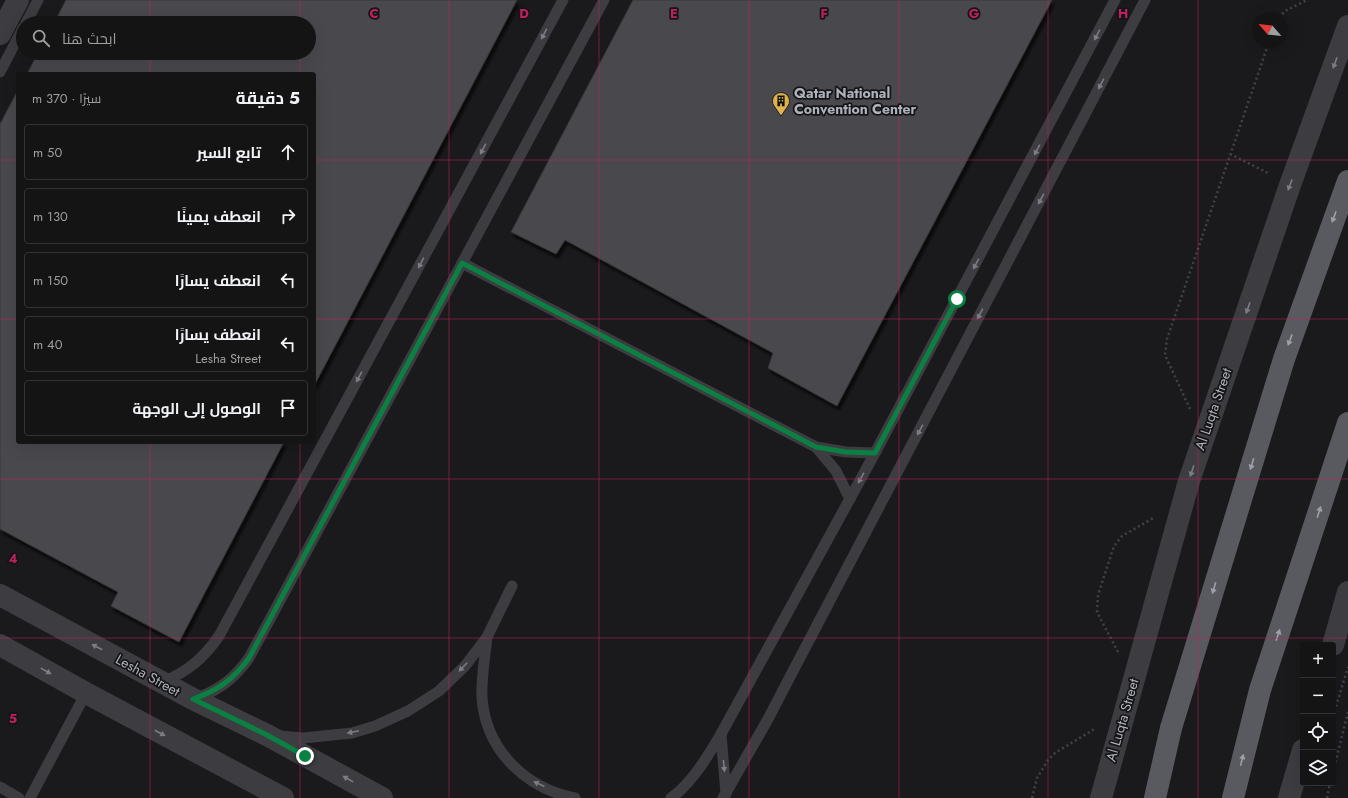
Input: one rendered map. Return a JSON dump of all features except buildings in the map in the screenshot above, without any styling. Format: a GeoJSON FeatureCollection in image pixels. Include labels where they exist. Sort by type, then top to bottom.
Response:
{"type":"FeatureCollection","features":[{"type":"Feature","properties":{"kind":"main road"},"geometry":{"type":"LineString","coordinates":[[1155,798],[1171,728],[1284,359],[1348,181]]}},
{"type":"Feature","properties":{"kind":"main road"},"geometry":{"type":"LineString","coordinates":[[1233,798],[1260,690],[1348,423]]}},
{"type":"Feature","properties":{"kind":"street"},"geometry":{"type":"LineString","coordinates":[[0,34],[18,0]]}},
{"type":"Feature","properties":{"kind":"street","name":"Al Luqta Street"},"geometry":{"type":"LineString","coordinates":[[1101,798],[1188,481],[1290,185],[1348,26]]}},
{"type":"Feature","properties":{"kind":"street"},"geometry":{"type":"LineString","coordinates":[[1334,642],[1348,592]]}},
{"type":"Feature","properties":{"kind":"street","name":"Lesha Street"},"geometry":{"type":"LineString","coordinates":[[0,595],[193,699],[267,735],[382,798]]}},
{"type":"Feature","properties":{"kind":"street"},"geometry":{"type":"LineString","coordinates":[[0,645],[10,656],[86,693],[283,798]]}},
{"type":"Feature","properties":{"kind":"street"},"geometry":{"type":"LineString","coordinates":[[1289,798],[1300,760]]}},
{"type":"Feature","properties":{"kind":"lane"},"geometry":{"type":"LineString","coordinates":[[30,16],[38,0]]}},
{"type":"Feature","properties":{"kind":"lane"},"geometry":{"type":"LineString","coordinates":[[163,682],[177,676],[199,661],[211,648],[219,636],[563,0]]}},
{"type":"Feature","properties":{"kind":"lane"},"geometry":{"type":"LineString","coordinates":[[193,699],[206,695],[231,680],[241,670],[249,658],[604,0]]}},
{"type":"Feature","properties":{"kind":"lane"},"geometry":{"type":"LineString","coordinates":[[662,798],[674,796],[703,764],[721,734],[875,453],[1115,0]]}},
{"type":"Feature","properties":{"kind":"lane"},"geometry":{"type":"LineString","coordinates":[[725,796],[793,671],[1145,0]]}},
{"type":"Feature","properties":{"kind":"lane"},"geometry":{"type":"LineString","coordinates":[[0,72],[16,41]]}},
{"type":"Feature","properties":{"kind":"lane"},"geometry":{"type":"LineString","coordinates":[[462,263],[816,447],[846,452],[875,453]]}},
{"type":"Feature","properties":{"kind":"lane"},"geometry":{"type":"LineString","coordinates":[[816,447],[836,471],[850,499]]}},
{"type":"Feature","properties":{"kind":"lane"},"geometry":{"type":"LineString","coordinates":[[267,735],[303,738],[352,733],[375,726],[408,711],[439,691],[465,666],[487,636],[512,586]]}},
{"type":"Feature","properties":{"kind":"lane"},"geometry":{"type":"LineString","coordinates":[[487,636],[482,697],[484,714],[497,746],[507,760],[533,782],[575,798]]}},
{"type":"Feature","properties":{"kind":"lane"},"geometry":{"type":"LineString","coordinates":[[30,798],[86,693]]}},
{"type":"Feature","properties":{"kind":"lane"},"geometry":{"type":"LineString","coordinates":[[721,734],[725,796]]}},
{"type":"Feature","properties":{"kind":"lane"},"geometry":{"type":"LineString","coordinates":[[0,788],[19,798]]}},
{"type":"Feature","properties":{"kind":"path"},"geometry":{"type":"LineString","coordinates":[[1284,12],[1306,0]]}},
{"type":"Feature","properties":{"kind":"path"},"geometry":{"type":"LineString","coordinates":[[1190,414],[1190,409],[1165,355],[1167,339],[1267,48]]}},
{"type":"Feature","properties":{"kind":"path"},"geometry":{"type":"LineString","coordinates":[[1230,154],[1290,185]]}},
{"type":"Feature","properties":{"kind":"path"},"geometry":{"type":"LineString","coordinates":[[1118,658],[1118,653],[1097,612],[1098,595],[1114,546],[1122,536],[1155,518],[1158,513]]}},
{"type":"Feature","properties":{"kind":"path"},"geometry":{"type":"LineString","coordinates":[[1334,714],[1348,668]]}},
{"type":"Feature","properties":{"kind":"path"},"geometry":{"type":"LineString","coordinates":[[1336,760],[1348,712]]}},
{"type":"Feature","properties":{"kind":"path"},"geometry":{"type":"LineString","coordinates":[[1032,798],[1037,778],[1048,760],[1055,753],[1102,725]]}},
{"type":"Feature","properties":{"kind":"path"},"geometry":{"type":"LineString","coordinates":[[1326,798],[1329,786]]}},
{"type":"Feature","properties":{"kind":"place","name":"Qatar National Convention Center"},"geometry":{"type":"Point","coordinates":[781,116]}},
{"type":"Feature","properties":{"kind":"route"},"geometry":{"type":"LineString","coordinates":[[305,756],[267,735],[193,699],[206,695],[231,680],[241,670],[249,658],[462,263],[816,447],[860,453],[875,453],[957,299]]}}]}
